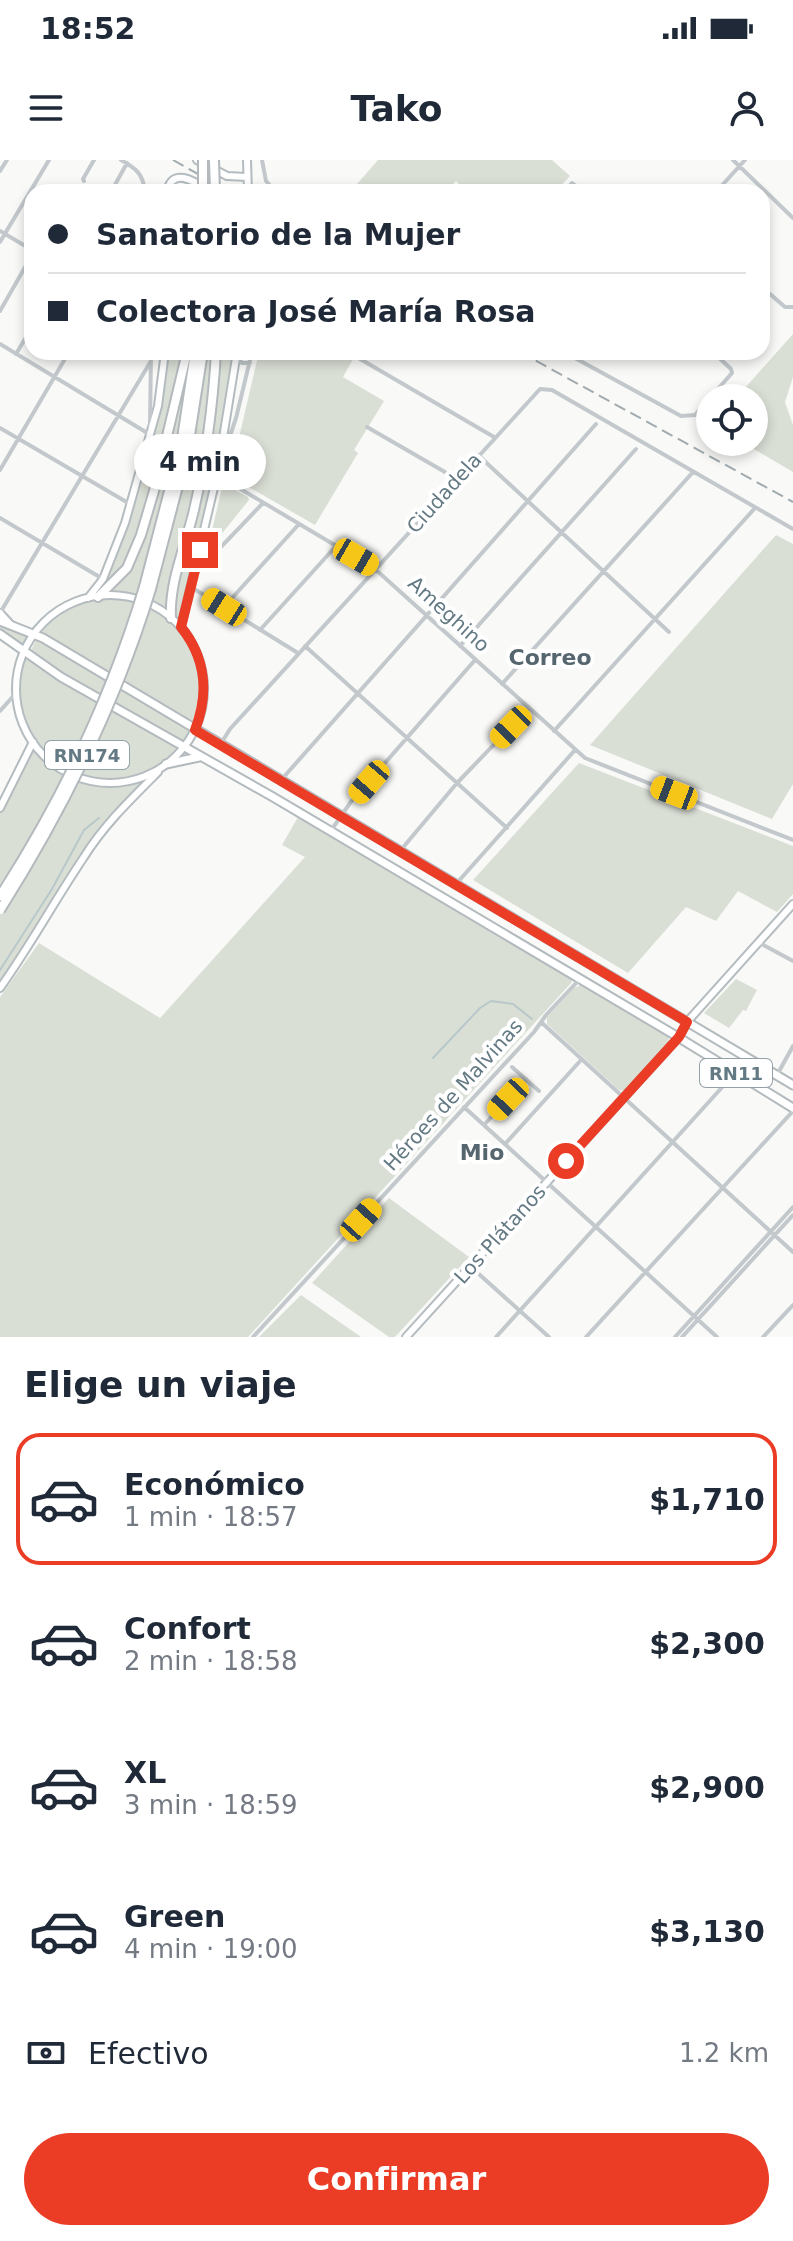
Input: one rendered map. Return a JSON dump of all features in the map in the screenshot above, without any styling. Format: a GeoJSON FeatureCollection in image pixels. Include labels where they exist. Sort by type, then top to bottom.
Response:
{"type":"FeatureCollection","features":[{"type":"Feature","properties":{"kind":"highway"},"geometry":{"type":"LineString","coordinates":[[200,160],[202,184]]}},
{"type":"Feature","properties":{"kind":"highway"},"geometry":{"type":"LineString","coordinates":[[213,184],[214,160]]}},
{"type":"Feature","properties":{"kind":"highway"},"geometry":{"type":"LineString","coordinates":[[98,597],[118,579],[134,556],[154,491],[185,360]]}},
{"type":"Feature","properties":{"kind":"highway"},"geometry":{"type":"LineString","coordinates":[[148,588],[181,445],[194,360]]}},
{"type":"Feature","properties":{"kind":"highway"},"geometry":{"type":"LineString","coordinates":[[148,588],[188,448],[202,360]]}},
{"type":"Feature","properties":{"kind":"highway"},"geometry":{"type":"LineString","coordinates":[[171,618],[171,593],[206,454],[215,360]]}},
{"type":"Feature","properties":{"kind":"highway","name":"RN174"},"geometry":{"type":"LineString","coordinates":[[0,896],[81,752],[148,588]]}},
{"type":"Feature","properties":{"kind":"highway","name":"RN174"},"geometry":{"type":"LineString","coordinates":[[0,910],[44,838],[82,766],[121,679],[148,588]]}},
{"type":"Feature","properties":{"kind":"main road"},"geometry":{"type":"LineString","coordinates":[[200,160],[227,176],[247,177]]}},
{"type":"Feature","properties":{"kind":"main road"},"geometry":{"type":"LineString","coordinates":[[247,160],[247,184]]}},
{"type":"Feature","properties":{"kind":"main road"},"geometry":{"type":"LineString","coordinates":[[169,184],[175,177],[196,184]]}},
{"type":"Feature","properties":{"kind":"main road"},"geometry":{"type":"LineString","coordinates":[[88,598],[103,579],[116,552],[158,406],[164,360]]}},
{"type":"Feature","properties":{"kind":"main road"},"geometry":{"type":"LineString","coordinates":[[181,627],[217,475],[236,360]]}},
{"type":"Feature","properties":{"kind":"main road"},"geometry":{"type":"LineString","coordinates":[[0,988],[31,944],[84,856],[121,809],[165,765],[184,747],[195,730],[203,702],[203,672],[193,645],[171,618],[144,602],[129,597],[88,598],[56,612],[35,634],[24,653],[17,692],[22,721],[45,757],[66,772],[94,782],[133,780],[165,765],[200,757]]}},
{"type":"Feature","properties":{"kind":"main road"},"geometry":{"type":"LineString","coordinates":[[0,613],[11,625]]}},
{"type":"Feature","properties":{"kind":"main road"},"geometry":{"type":"LineString","coordinates":[[0,621],[35,634]]}},
{"type":"Feature","properties":{"kind":"main road","name":"RN11"},"geometry":{"type":"LineString","coordinates":[[35,634],[793,1085]]}},
{"type":"Feature","properties":{"kind":"main road"},"geometry":{"type":"LineString","coordinates":[[1,635],[24,653]]}},
{"type":"Feature","properties":{"kind":"main road","name":"RN11"},"geometry":{"type":"LineString","coordinates":[[24,653],[679,1037],[793,1109]]}},
{"type":"Feature","properties":{"kind":"main road"},"geometry":{"type":"LineString","coordinates":[[0,808],[33,742]]}},
{"type":"Feature","properties":{"kind":"main road","name":"Los Plátanos"},"geometry":{"type":"LineString","coordinates":[[406,1337],[679,1037],[687,1022],[793,904]]}},
{"type":"Feature","properties":{"kind":"street"},"geometry":{"type":"LineString","coordinates":[[0,171],[7,160]]}},
{"type":"Feature","properties":{"kind":"street"},"geometry":{"type":"LineString","coordinates":[[34,184],[49,160]]}},
{"type":"Feature","properties":{"kind":"street"},"geometry":{"type":"LineString","coordinates":[[84,181],[94,160]]}},
{"type":"Feature","properties":{"kind":"street"},"geometry":{"type":"LineString","coordinates":[[121,160],[138,170],[144,184]]}},
{"type":"Feature","properties":{"kind":"street"},"geometry":{"type":"LineString","coordinates":[[262,160],[268,184]]}},
{"type":"Feature","properties":{"kind":"street"},"geometry":{"type":"LineString","coordinates":[[733,160],[757,184]]}},
{"type":"Feature","properties":{"kind":"street"},"geometry":{"type":"LineString","coordinates":[[723,184],[745,160]]}},
{"type":"Feature","properties":{"kind":"street"},"geometry":{"type":"LineString","coordinates":[[115,184],[127,163]]}},
{"type":"Feature","properties":{"kind":"street"},"geometry":{"type":"LineString","coordinates":[[770,196],[793,218]]}},
{"type":"Feature","properties":{"kind":"street"},"geometry":{"type":"LineString","coordinates":[[0,242],[2,233],[24,199]]}},
{"type":"Feature","properties":{"kind":"street"},"geometry":{"type":"LineString","coordinates":[[2,233],[24,248]]}},
{"type":"Feature","properties":{"kind":"street"},"geometry":{"type":"LineString","coordinates":[[0,311],[24,268]]}},
{"type":"Feature","properties":{"kind":"street"},"geometry":{"type":"LineString","coordinates":[[770,294],[785,307],[793,307]]}},
{"type":"Feature","properties":{"kind":"street"},"geometry":{"type":"LineString","coordinates":[[16,354],[24,340]]}},
{"type":"Feature","properties":{"kind":"street"},"geometry":{"type":"LineString","coordinates":[[0,344],[24,359]]}},
{"type":"Feature","properties":{"kind":"street"},"geometry":{"type":"LineString","coordinates":[[26,360],[150,432],[151,361]]}},
{"type":"Feature","properties":{"kind":"street"},"geometry":{"type":"LineString","coordinates":[[0,470],[65,360]]}},
{"type":"Feature","properties":{"kind":"street"},"geometry":{"type":"LineString","coordinates":[[240,360],[250,363]]}},
{"type":"Feature","properties":{"kind":"street"},"geometry":{"type":"LineString","coordinates":[[217,475],[251,360]]}},
{"type":"Feature","properties":{"kind":"street"},"geometry":{"type":"LineString","coordinates":[[362,360],[494,437]]}},
{"type":"Feature","properties":{"kind":"street"},"geometry":{"type":"LineString","coordinates":[[581,360],[681,416],[696,414]]}},
{"type":"Feature","properties":{"kind":"street"},"geometry":{"type":"LineString","coordinates":[[721,360],[732,373],[722,384]]}},
{"type":"Feature","properties":{"kind":"street"},"geometry":{"type":"LineString","coordinates":[[0,613],[151,361]]}},
{"type":"Feature","properties":{"kind":"street","name":"Ciudadela"},"geometry":{"type":"LineString","coordinates":[[219,745],[298,653],[534,393],[544,388],[552,390],[694,471]]}},
{"type":"Feature","properties":{"kind":"street"},"geometry":{"type":"LineString","coordinates":[[281,780],[596,424]]}},
{"type":"Feature","properties":{"kind":"street"},"geometry":{"type":"LineString","coordinates":[[367,427],[457,479]]}},
{"type":"Feature","properties":{"kind":"street"},"geometry":{"type":"LineString","coordinates":[[0,428],[130,504]]}},
{"type":"Feature","properties":{"kind":"street"},"geometry":{"type":"LineString","coordinates":[[460,646],[636,449]]}},
{"type":"Feature","properties":{"kind":"street"},"geometry":{"type":"LineString","coordinates":[[478,455],[669,632]]}},
{"type":"Feature","properties":{"kind":"street"},"geometry":{"type":"LineString","coordinates":[[502,684],[694,471],[793,529]]}},
{"type":"Feature","properties":{"kind":"street","name":"Ameghino"},"geometry":{"type":"LineString","coordinates":[[217,475],[375,569],[585,758],[793,840]]}},
{"type":"Feature","properties":{"kind":"street"},"geometry":{"type":"LineString","coordinates":[[194,575],[263,503]]}},
{"type":"Feature","properties":{"kind":"street"},"geometry":{"type":"LineString","coordinates":[[554,731],[755,508]]}},
{"type":"Feature","properties":{"kind":"street"},"geometry":{"type":"LineString","coordinates":[[0,518],[103,579]]}},
{"type":"Feature","properties":{"kind":"street"},"geometry":{"type":"LineString","coordinates":[[224,607],[299,524]]}},
{"type":"Feature","properties":{"kind":"street"},"geometry":{"type":"LineString","coordinates":[[260,630],[336,546]]}},
{"type":"Feature","properties":{"kind":"street"},"geometry":{"type":"LineString","coordinates":[[191,587],[298,653]]}},
{"type":"Feature","properties":{"kind":"street"},"geometry":{"type":"LineString","coordinates":[[305,646],[507,828]]}},
{"type":"Feature","properties":{"kind":"street"},"geometry":{"type":"LineString","coordinates":[[330,832],[475,660]]}},
{"type":"Feature","properties":{"kind":"street"},"geometry":{"type":"LineString","coordinates":[[0,711],[17,692]]}},
{"type":"Feature","properties":{"kind":"street"},"geometry":{"type":"LineString","coordinates":[[400,851],[457,783],[529,708]]}},
{"type":"Feature","properties":{"kind":"street"},"geometry":{"type":"LineString","coordinates":[[456,884],[575,750]]}},
{"type":"Feature","properties":{"kind":"street"},"geometry":{"type":"LineString","coordinates":[[758,942],[793,961]]}},
{"type":"Feature","properties":{"kind":"street","name":"Héroes de Malvinas"},"geometry":{"type":"LineString","coordinates":[[253,1337],[579,980]]}},
{"type":"Feature","properties":{"kind":"street"},"geometry":{"type":"LineString","coordinates":[[540,1022],[793,1252]]}},
{"type":"Feature","properties":{"kind":"street"},"geometry":{"type":"LineString","coordinates":[[777,1075],[793,1046]]}},
{"type":"Feature","properties":{"kind":"street"},"geometry":{"type":"LineString","coordinates":[[505,1144],[582,1059]]}},
{"type":"Feature","properties":{"kind":"street"},"geometry":{"type":"LineString","coordinates":[[512,1067],[539,1091]]}},
{"type":"Feature","properties":{"kind":"street"},"geometry":{"type":"LineString","coordinates":[[496,1337],[735,1073]]}},
{"type":"Feature","properties":{"kind":"street"},"geometry":{"type":"LineString","coordinates":[[484,1125],[526,1079]]}},
{"type":"Feature","properties":{"kind":"street"},"geometry":{"type":"LineString","coordinates":[[464,1107],[717,1337]]}},
{"type":"Feature","properties":{"kind":"street"},"geometry":{"type":"LineString","coordinates":[[586,1337],[793,1109]]}},
{"type":"Feature","properties":{"kind":"street"},"geometry":{"type":"LineString","coordinates":[[675,1337],[696,1318],[793,1207]]}},
{"type":"Feature","properties":{"kind":"street"},"geometry":{"type":"LineString","coordinates":[[772,1234],[793,1215]]}},
{"type":"Feature","properties":{"kind":"street"},"geometry":{"type":"LineString","coordinates":[[470,1266],[549,1337]]}},
{"type":"Feature","properties":{"kind":"street"},"geometry":{"type":"LineString","coordinates":[[763,1337],[793,1305]]}},
{"type":"Feature","properties":{"kind":"street"},"geometry":{"type":"LineString","coordinates":[[682,1337],[696,1318]]}},
{"type":"Feature","properties":{"kind":"shaded area"},"geometry":{"type":"Polygon","coordinates":[[[378,160],[552,160],[570,176],[562,184],[459,184],[456,181],[453,184],[357,184],[378,160]]]}},
{"type":"Feature","properties":{"kind":"shaded area"},"geometry":{"type":"Polygon","coordinates":[[[793,334],[793,377],[785,402],[793,425],[793,472],[766,456],[768,384],[748,384],[793,334]]]}},
{"type":"Feature","properties":{"kind":"shaded area"},"geometry":{"type":"Polygon","coordinates":[[[164,360],[236,360],[230,401],[181,627],[195,651],[202,677],[202,703],[195,730],[34,635],[24,653],[0,635],[0,613],[11,625],[34,634],[56,612],[88,598],[116,552],[158,406],[164,360]]]}},
{"type":"Feature","properties":{"kind":"shaded area"},"geometry":{"type":"Polygon","coordinates":[[[257,360],[353,360],[343,377],[384,401],[354,450],[358,453],[315,525],[226,474],[237,446],[257,360]]]}},
{"type":"Feature","properties":{"kind":"shaded area"},"geometry":{"type":"Polygon","coordinates":[[[223,483],[249,500],[207,552],[223,483]]]}},
{"type":"Feature","properties":{"kind":"shaded area"},"geometry":{"type":"Polygon","coordinates":[[[776,535],[793,544],[793,784],[772,819],[590,745],[776,535]]]}},
{"type":"Feature","properties":{"kind":"shaded area"},"geometry":{"type":"Polygon","coordinates":[[[36,640],[191,731],[184,742],[34,656],[31,650],[36,640]]]}},
{"type":"Feature","properties":{"kind":"shaded area"},"geometry":{"type":"Polygon","coordinates":[[[24,653],[184,747],[104,830],[0,988],[0,808],[33,742],[23,721],[18,699],[24,653]]]}},
{"type":"Feature","properties":{"kind":"shaded area"},"geometry":{"type":"Polygon","coordinates":[[[579,763],[793,846],[793,894],[777,912],[738,891],[716,921],[686,907],[628,973],[473,880],[579,763]]]}},
{"type":"Feature","properties":{"kind":"shaded area"},"geometry":{"type":"Polygon","coordinates":[[[298,817],[572,982],[248,1337],[0,1337],[0,997],[39,943],[160,1018],[107,1077],[305,857],[282,845],[298,817]]]}},
{"type":"Feature","properties":{"kind":"shaded area"},"geometry":{"type":"Polygon","coordinates":[[[736,979],[757,990],[746,1011],[743,1010],[729,1028],[704,1013],[736,979]]]}},
{"type":"Feature","properties":{"kind":"shaded area"},"geometry":{"type":"Polygon","coordinates":[[[583,984],[669,1036],[668,1043],[624,1091],[619,1090],[547,1024],[547,1017],[574,988],[583,984]]]}},
{"type":"Feature","properties":{"kind":"shaded area"},"geometry":{"type":"Polygon","coordinates":[[[389,1198],[469,1257],[395,1337],[389,1337],[312,1283],[389,1198]]]}},
{"type":"Feature","properties":{"kind":"shaded area"},"geometry":{"type":"Polygon","coordinates":[[[301,1295],[361,1337],[259,1337],[301,1295]]]}},
{"type":"Feature","properties":{"kind":"waterway"},"geometry":{"type":"LineString","coordinates":[[0,970],[52,889],[84,830],[99,818]]}},
{"type":"Feature","properties":{"kind":"waterway"},"geometry":{"type":"LineString","coordinates":[[433,1058],[480,1008],[491,1001],[513,1004],[532,1019]]}},
{"type":"Feature","properties":{"kind":"railway"},"geometry":{"type":"LineString","coordinates":[[173,160],[216,184]]}},
{"type":"Feature","properties":{"kind":"railway"},"geometry":{"type":"LineString","coordinates":[[535,360],[793,502]]}},
{"type":"Feature","properties":{"kind":"district","name":"Correo"},"geometry":{"type":"Point","coordinates":[550,657]}},
{"type":"Feature","properties":{"kind":"district","name":"Mio"},"geometry":{"type":"Point","coordinates":[482,1152]}},
{"type":"Feature","properties":{"kind":"route"},"geometry":{"type":"LineString","coordinates":[[200,550],[181,627],[193,645],[203,672],[203,702],[195,730],[687,1022],[679,1037],[566,1161]]}}]}
